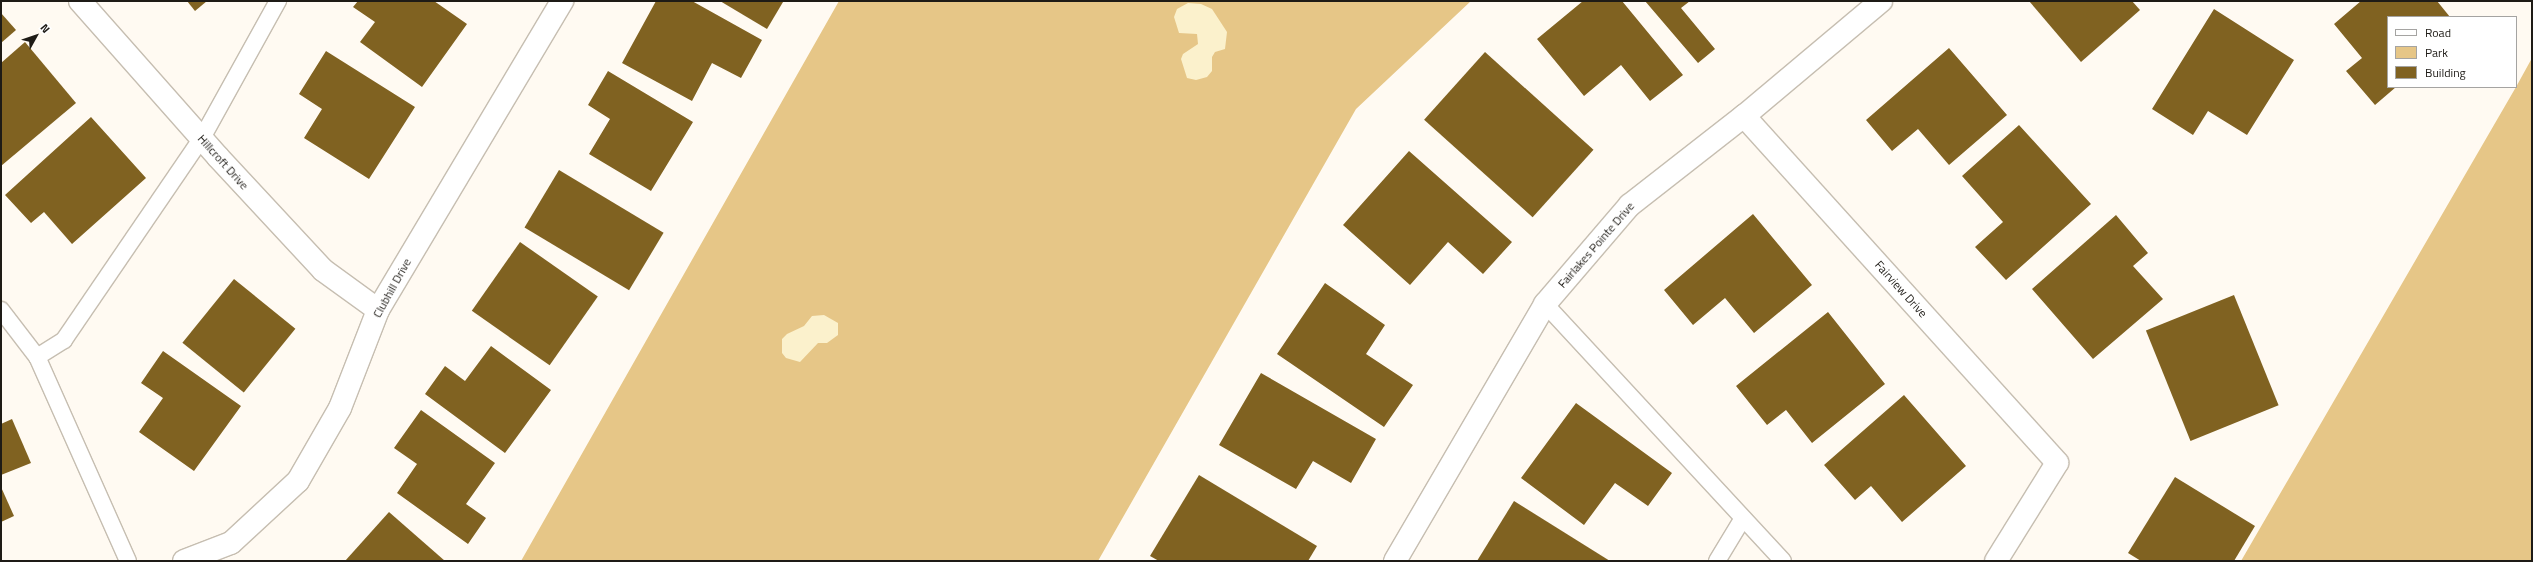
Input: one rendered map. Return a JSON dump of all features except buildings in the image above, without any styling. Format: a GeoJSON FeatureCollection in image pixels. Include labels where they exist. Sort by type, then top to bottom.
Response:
{"type":"FeatureCollection","features":[{"type":"Feature","properties":{"kind":"street","name":"Hillcroft Drive"},"geometry":{"type":"LineString","coordinates":[[80,1],[202,138],[323,270],[378,310]]}},
{"type":"Feature","properties":{"kind":"street","name":"Clubhill Drive"},"geometry":{"type":"LineString","coordinates":[[184,561],[231,543],[298,481],[340,408],[378,310],[562,1]]}},
{"type":"Feature","properties":{"kind":"street","name":"Fairlakes Pointe Drive"},"geometry":{"type":"LineString","coordinates":[[1395,561],[1545,304],[1630,204],[1744,116],[1881,1]]}},
{"type":"Feature","properties":{"kind":"street","name":"Fairview Drive"},"geometry":{"type":"LineString","coordinates":[[1744,116],[2057,463],[1996,561]]}},
{"type":"Feature","properties":{"kind":"lane"},"geometry":{"type":"LineString","coordinates":[[37,357],[64,340],[202,138],[278,1]]}},
{"type":"Feature","properties":{"kind":"lane"},"geometry":{"type":"LineString","coordinates":[[1545,304],[1783,561]]}},
{"type":"Feature","properties":{"kind":"lane"},"geometry":{"type":"LineString","coordinates":[[1,310],[37,357],[128,561]]}},
{"type":"Feature","properties":{"kind":"lane"},"geometry":{"type":"LineString","coordinates":[[1717,561],[1743,518]]}},
{"type":"Feature","properties":{"kind":"green space"},"geometry":{"type":"Polygon","coordinates":[[[839,1],[1471,1],[1356,109],[1098,561],[521,561],[839,1]]]}},
{"type":"Feature","properties":{"kind":"green space"},"geometry":{"type":"Polygon","coordinates":[[[2532,58],[2532,561],[2241,561],[2515,88],[2517,88],[2517,85],[2532,58]]]}},
{"type":"Feature","properties":{"kind":"sand"},"geometry":{"type":"Polygon","coordinates":[[[1188,3],[1201,4],[1212,9],[1227,32],[1225,49],[1215,52],[1212,57],[1212,71],[1207,77],[1196,80],[1187,78],[1181,59],[1183,54],[1198,44],[1197,34],[1179,33],[1174,17],[1177,9],[1188,3]]]}},
{"type":"Feature","properties":{"kind":"sand"},"geometry":{"type":"Polygon","coordinates":[[[824,315],[838,323],[838,335],[827,343],[818,343],[800,362],[786,358],[782,353],[782,339],[787,334],[804,326],[812,316],[824,315]]]}}]}
